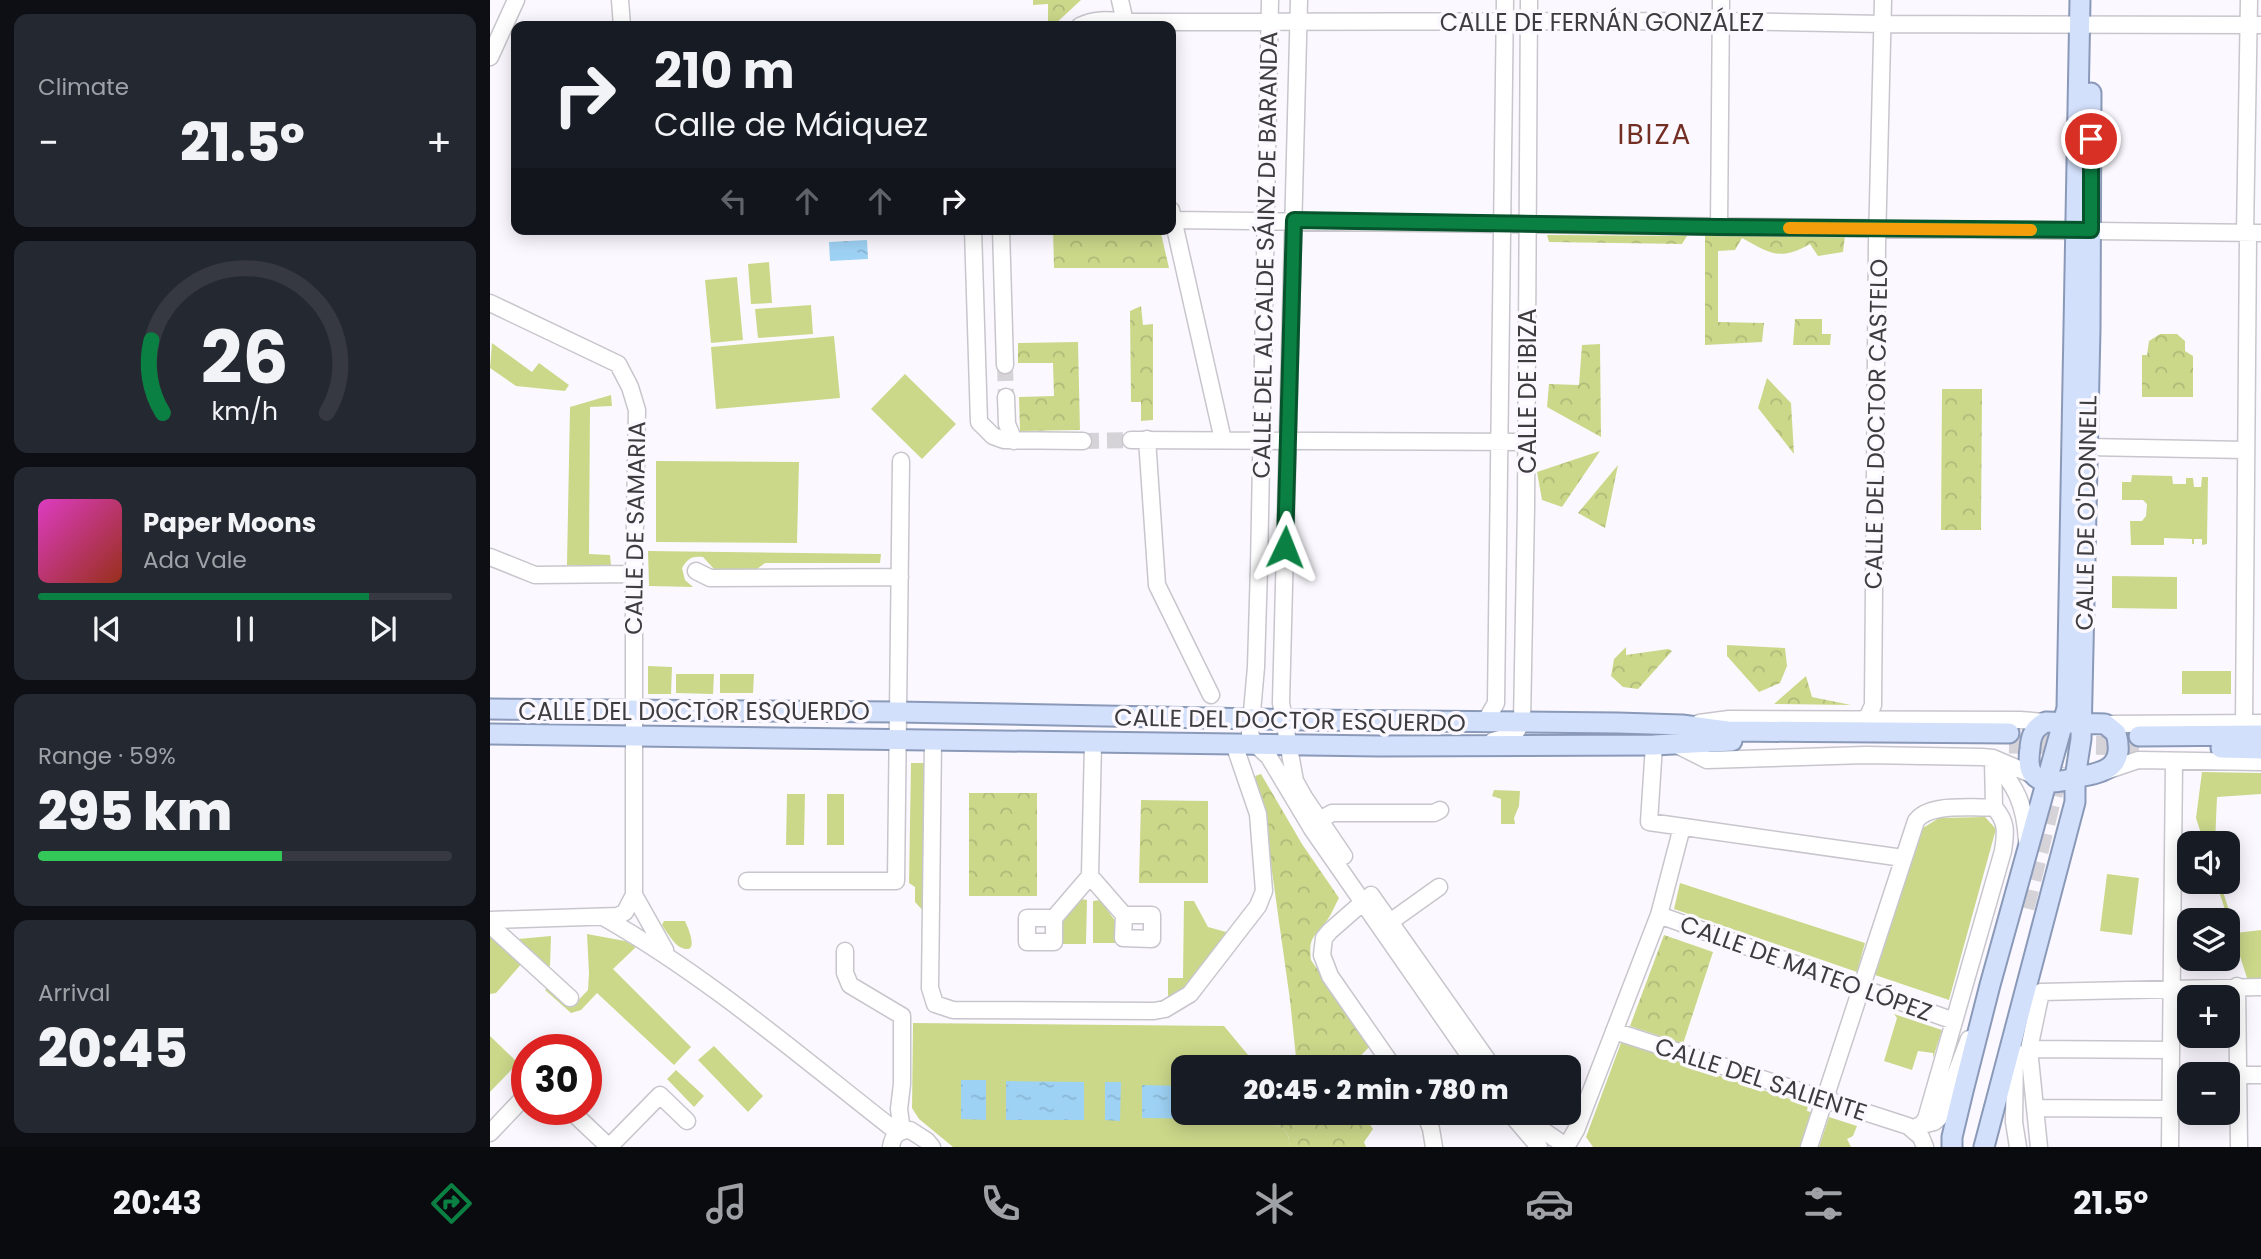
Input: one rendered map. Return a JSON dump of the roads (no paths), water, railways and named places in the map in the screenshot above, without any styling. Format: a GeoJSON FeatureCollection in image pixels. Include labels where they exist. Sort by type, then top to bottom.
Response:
{"type":"FeatureCollection","features":[{"type":"Feature","properties":{"kind":"main road","name":"CALLE DE O'DONNELL"},"geometry":{"type":"LineString","coordinates":[[1984,1147],[2075,802],[2075,778],[2064,722],[2087,447],[2083,230],[2085,24],[2080,0]]}},
{"type":"Feature","properties":{"kind":"main road","name":"CALLE DE O'DONNELL"},"geometry":{"type":"LineString","coordinates":[[2085,24],[2092,0]]}},
{"type":"Feature","properties":{"kind":"main road","name":"CALLE DE O'DONNELL"},"geometry":{"type":"LineString","coordinates":[[1955,1147],[1952,1137],[1990,985],[2027,854],[2040,778],[2064,722],[2067,708],[2073,453],[2083,230]]}},
{"type":"Feature","properties":{"kind":"main road","name":"CALLE DEL DOCTOR ESQUERDO"},"geometry":{"type":"LineString","coordinates":[[490,709],[898,712],[1682,725],[1727,731],[2009,739],[1472,746],[490,734]]}},
{"type":"Feature","properties":{"kind":"main road"},"geometry":{"type":"LineString","coordinates":[[1093,743],[1094,716]]}},
{"type":"Feature","properties":{"kind":"main road","name":"CALLE DEL DOCTOR ESQUERDO"},"geometry":{"type":"LineString","coordinates":[[2064,722],[2105,724]]}},
{"type":"Feature","properties":{"kind":"main road"},"geometry":{"type":"LineString","coordinates":[[2064,722],[2038,726],[2031,737],[2030,759],[2040,778],[2075,778],[2106,771],[2118,757],[2119,747],[2116,733],[2105,724]]}},
{"type":"Feature","properties":{"kind":"main road"},"geometry":{"type":"LineString","coordinates":[[2261,735],[2139,741],[2261,749]]}},
{"type":"Feature","properties":{"kind":"main road","name":"CALLE DE O'DONNELL"},"geometry":{"type":"LineString","coordinates":[[1955,1147],[2025,908]]}},
{"type":"Feature","properties":{"kind":"street"},"geometry":{"type":"LineString","coordinates":[[490,57],[516,0]]}},
{"type":"Feature","properties":{"kind":"street"},"geometry":{"type":"LineString","coordinates":[[620,0],[622,21]]}},
{"type":"Feature","properties":{"kind":"street"},"geometry":{"type":"LineString","coordinates":[[1120,0],[1124,21]]}},
{"type":"Feature","properties":{"kind":"street","name":"CALLE DEL ALCALDE SÁINZ DE BARANDA"},"geometry":{"type":"LineString","coordinates":[[1270,0],[1256,667],[1250,734],[1255,744],[1269,757],[1297,806],[1368,899],[1390,922],[1484,1055]]}},
{"type":"Feature","properties":{"kind":"street","name":"CALLE DEL ALCALDE SÁINZ DE BARANDA"},"geometry":{"type":"LineString","coordinates":[[1299,0],[1281,681],[1283,720],[1295,781],[1470,1055]]}},
{"type":"Feature","properties":{"kind":"street","name":"CALLE DE IBIZA"},"geometry":{"type":"LineString","coordinates":[[1478,723],[1488,717],[1496,703],[1505,0]]}},
{"type":"Feature","properties":{"kind":"street","name":"CALLE DE IBIZA"},"geometry":{"type":"LineString","coordinates":[[1522,722],[1529,224],[1529,0]]}},
{"type":"Feature","properties":{"kind":"street"},"geometry":{"type":"LineString","coordinates":[[1718,227],[1721,0]]}},
{"type":"Feature","properties":{"kind":"street","name":"CALLE DEL DOCTOR CASTELO"},"geometry":{"type":"LineString","coordinates":[[1864,720],[1871,711],[1873,696],[1883,0]]}},
{"type":"Feature","properties":{"kind":"street"},"geometry":{"type":"LineString","coordinates":[[2244,723],[2248,238],[2253,233],[2255,25],[2249,0]]}},
{"type":"Feature","properties":{"kind":"street","name":"CALLE DE FERNÁN GONZÁLEZ"},"geometry":{"type":"LineString","coordinates":[[1176,23],[1270,20],[1721,21],[2255,25]]}},
{"type":"Feature","properties":{"kind":"street"},"geometry":{"type":"LineString","coordinates":[[1176,215],[1266,220],[1501,224],[2253,233]]}},
{"type":"Feature","properties":{"kind":"street"},"geometry":{"type":"LineString","coordinates":[[1176,233],[1223,440]]}},
{"type":"Feature","properties":{"kind":"street"},"geometry":{"type":"LineString","coordinates":[[974,235],[979,422],[993,436],[1014,441],[1083,441]]}},
{"type":"Feature","properties":{"kind":"street"},"geometry":{"type":"LineString","coordinates":[[1001,235],[1005,366]]}},
{"type":"Feature","properties":{"kind":"street"},"geometry":{"type":"LineString","coordinates":[[975,300],[1003,299]]}},
{"type":"Feature","properties":{"kind":"street","name":"CALLE DE SAMARIA"},"geometry":{"type":"LineString","coordinates":[[490,303],[618,364],[637,410],[634,895]]}},
{"type":"Feature","properties":{"kind":"street"},"geometry":{"type":"LineString","coordinates":[[1006,397],[1007,424],[1014,441]]}},
{"type":"Feature","properties":{"kind":"street"},"geometry":{"type":"LineString","coordinates":[[1211,695],[1157,584],[1139,440],[1526,442]]}},
{"type":"Feature","properties":{"kind":"street"},"geometry":{"type":"LineString","coordinates":[[2087,447],[2245,450]]}},
{"type":"Feature","properties":{"kind":"street","name":"CALLE DEL DOCTOR ESQUERDO"},"geometry":{"type":"LineString","coordinates":[[897,740],[901,461]]}},
{"type":"Feature","properties":{"kind":"street"},"geometry":{"type":"LineString","coordinates":[[490,557],[535,575],[634,575]]}},
{"type":"Feature","properties":{"kind":"street"},"geometry":{"type":"LineString","coordinates":[[696,571],[710,578],[900,577]]}},
{"type":"Feature","properties":{"kind":"street","name":"CALLE DEL DOCTOR ESQUERDO"},"geometry":{"type":"LineString","coordinates":[[1682,725],[1728,719],[2064,722]]}},
{"type":"Feature","properties":{"kind":"street"},"geometry":{"type":"LineString","coordinates":[[1472,746],[1514,735],[1522,722]]}},
{"type":"Feature","properties":{"kind":"street","name":"CALLE DEL DOCTOR ESQUERDO"},"geometry":{"type":"LineString","coordinates":[[2105,724],[2261,723]]}},
{"type":"Feature","properties":{"kind":"street"},"geometry":{"type":"LineString","coordinates":[[747,881],[895,881],[897,740]]}},
{"type":"Feature","properties":{"kind":"street"},"geometry":{"type":"LineString","coordinates":[[933,740],[930,988],[935,1004],[943,1009],[977,1011],[1154,1011],[1165,1009],[1190,994],[1258,906],[1264,891],[1258,814],[1234,744]]}},
{"type":"Feature","properties":{"kind":"street"},"geometry":{"type":"LineString","coordinates":[[1054,918],[1090,876],[1093,743]]}},
{"type":"Feature","properties":{"kind":"street"},"geometry":{"type":"LineString","coordinates":[[1675,744],[1707,761],[1865,755],[1993,758],[2040,778]]}},
{"type":"Feature","properties":{"kind":"street"},"geometry":{"type":"LineString","coordinates":[[1654,745],[1649,822],[1903,858]]}},
{"type":"Feature","properties":{"kind":"street"},"geometry":{"type":"LineString","coordinates":[[1925,1147],[1914,1126],[1926,1119],[2003,851],[2006,829],[2004,819],[1994,807],[1993,758]]}},
{"type":"Feature","properties":{"kind":"street"},"geometry":{"type":"LineString","coordinates":[[1993,758],[2011,782],[2024,808],[2027,854]]}},
{"type":"Feature","properties":{"kind":"street"},"geometry":{"type":"LineString","coordinates":[[2106,771],[2138,760],[2261,762]]}},
{"type":"Feature","properties":{"kind":"street"},"geometry":{"type":"LineString","coordinates":[[2174,762],[2180,908]]}},
{"type":"Feature","properties":{"kind":"street"},"geometry":{"type":"LineString","coordinates":[[1809,1147],[1916,821],[1922,813],[1933,809],[1994,807]]}},
{"type":"Feature","properties":{"kind":"street"},"geometry":{"type":"LineString","coordinates":[[1320,820],[1332,813],[1434,813],[1440,810]]}},
{"type":"Feature","properties":{"kind":"street"},"geometry":{"type":"LineString","coordinates":[[1537,1125],[1567,1147],[1576,1130],[1659,915],[1682,827]]}},
{"type":"Feature","properties":{"kind":"street"},"geometry":{"type":"LineString","coordinates":[[1090,876],[1124,915]]}},
{"type":"Feature","properties":{"kind":"street"},"geometry":{"type":"LineString","coordinates":[[1390,922],[1439,887]]}},
{"type":"Feature","properties":{"kind":"street"},"geometry":{"type":"LineString","coordinates":[[490,923],[618,916],[625,912],[634,895]]}},
{"type":"Feature","properties":{"kind":"street"},"geometry":{"type":"LineString","coordinates":[[634,895],[648,924],[668,955]]}},
{"type":"Feature","properties":{"kind":"street"},"geometry":{"type":"LineString","coordinates":[[1368,899],[1330,931],[1322,945],[1322,955],[1330,976],[1385,1055]]}},
{"type":"Feature","properties":{"kind":"street","name":"CALLE DE MATEO LÓPEZ"},"geometry":{"type":"LineString","coordinates":[[1659,915],[1954,1021]]}},
{"type":"Feature","properties":{"kind":"street"},"geometry":{"type":"LineString","coordinates":[[605,918],[668,955],[761,1024],[897,1137]]}},
{"type":"Feature","properties":{"kind":"street"},"geometry":{"type":"LineString","coordinates":[[490,923],[570,998]]}},
{"type":"Feature","properties":{"kind":"street"},"geometry":{"type":"LineString","coordinates":[[845,951],[845,973],[850,985],[902,1016],[902,1084],[897,1137]]}},
{"type":"Feature","properties":{"kind":"street"},"geometry":{"type":"LineString","coordinates":[[2170,1147],[2172,989],[2177,956]]}},
{"type":"Feature","properties":{"kind":"street","name":"CALLE DE O'DONNELL"},"geometry":{"type":"LineString","coordinates":[[1914,1126],[1934,1122],[1939,1118],[1990,985]]}},
{"type":"Feature","properties":{"kind":"street"},"geometry":{"type":"LineString","coordinates":[[2240,986],[2261,987]]}},
{"type":"Feature","properties":{"kind":"street"},"geometry":{"type":"LineString","coordinates":[[2039,1147],[2032,1049],[2041,992],[2177,989]]}},
{"type":"Feature","properties":{"kind":"street","name":"CALLE DE O'DONNELL"},"geometry":{"type":"LineString","coordinates":[[2017,1017],[2014,1122],[2018,1147]]}},
{"type":"Feature","properties":{"kind":"street","name":"CALLE DEL SALIENTE"},"geometry":{"type":"LineString","coordinates":[[1614,1031],[1914,1126]]}},
{"type":"Feature","properties":{"kind":"street"},"geometry":{"type":"LineString","coordinates":[[2032,1049],[2171,1050]]}},
{"type":"Feature","properties":{"kind":"street"},"geometry":{"type":"LineString","coordinates":[[2240,1075],[2261,1075]]}},
{"type":"Feature","properties":{"kind":"street"},"geometry":{"type":"LineString","coordinates":[[586,1125],[609,1147],[660,1095],[687,1121]]}},
{"type":"Feature","properties":{"kind":"street"},"geometry":{"type":"LineString","coordinates":[[2038,1108],[2171,1109]]}},
{"type":"Feature","properties":{"kind":"street"},"geometry":{"type":"LineString","coordinates":[[490,1133],[511,1111]]}},
{"type":"Feature","properties":{"kind":"street"},"geometry":{"type":"LineString","coordinates":[[1430,1125],[1434,1147]]}},
{"type":"Feature","properties":{"kind":"street"},"geometry":{"type":"LineString","coordinates":[[1520,1125],[1539,1147]]}},
{"type":"Feature","properties":{"kind":"street"},"geometry":{"type":"LineString","coordinates":[[2239,1125],[2239,1147]]}},
{"type":"Feature","properties":{"kind":"street"},"geometry":{"type":"LineString","coordinates":[[897,1137],[910,1130],[932,1146]]}},
{"type":"Feature","properties":{"kind":"water"},"geometry":{"type":"Polygon","coordinates":[[[867,240],[868,259],[830,261],[829,242],[867,240]]]}},
{"type":"Feature","properties":{"kind":"water"},"geometry":{"type":"Polygon","coordinates":[[[961,1080],[986,1080],[986,1120],[961,1119],[961,1080]]]}},
{"type":"Feature","properties":{"kind":"water"},"geometry":{"type":"Polygon","coordinates":[[[1006,1081],[1084,1082],[1084,1120],[1006,1120],[1006,1081]]]}},
{"type":"Feature","properties":{"kind":"water"},"geometry":{"type":"Polygon","coordinates":[[[1105,1082],[1121,1082],[1120,1121],[1105,1120],[1105,1082]]]}},
{"type":"Feature","properties":{"kind":"water"},"geometry":{"type":"Polygon","coordinates":[[[1142,1085],[1171,1086],[1171,1118],[1142,1118],[1142,1085]]]}},
{"type":"Feature","properties":{"kind":"tunnel"},"geometry":{"type":"LineString","coordinates":[[1005,365],[1006,397]]}},
{"type":"Feature","properties":{"kind":"tunnel"},"geometry":{"type":"LineString","coordinates":[[1083,441],[1131,440]]}},
{"type":"Feature","properties":{"kind":"tunnel"},"geometry":{"type":"LineString","coordinates":[[2009,744],[2139,746]]}},
{"type":"Feature","properties":{"kind":"tunnel"},"geometry":{"type":"LineString","coordinates":[[2025,908],[2060,766]]}},
{"type":"Feature","properties":{"kind":"district","name":"IBIZA"},"geometry":{"type":"Point","coordinates":[1655,134]}}]}
